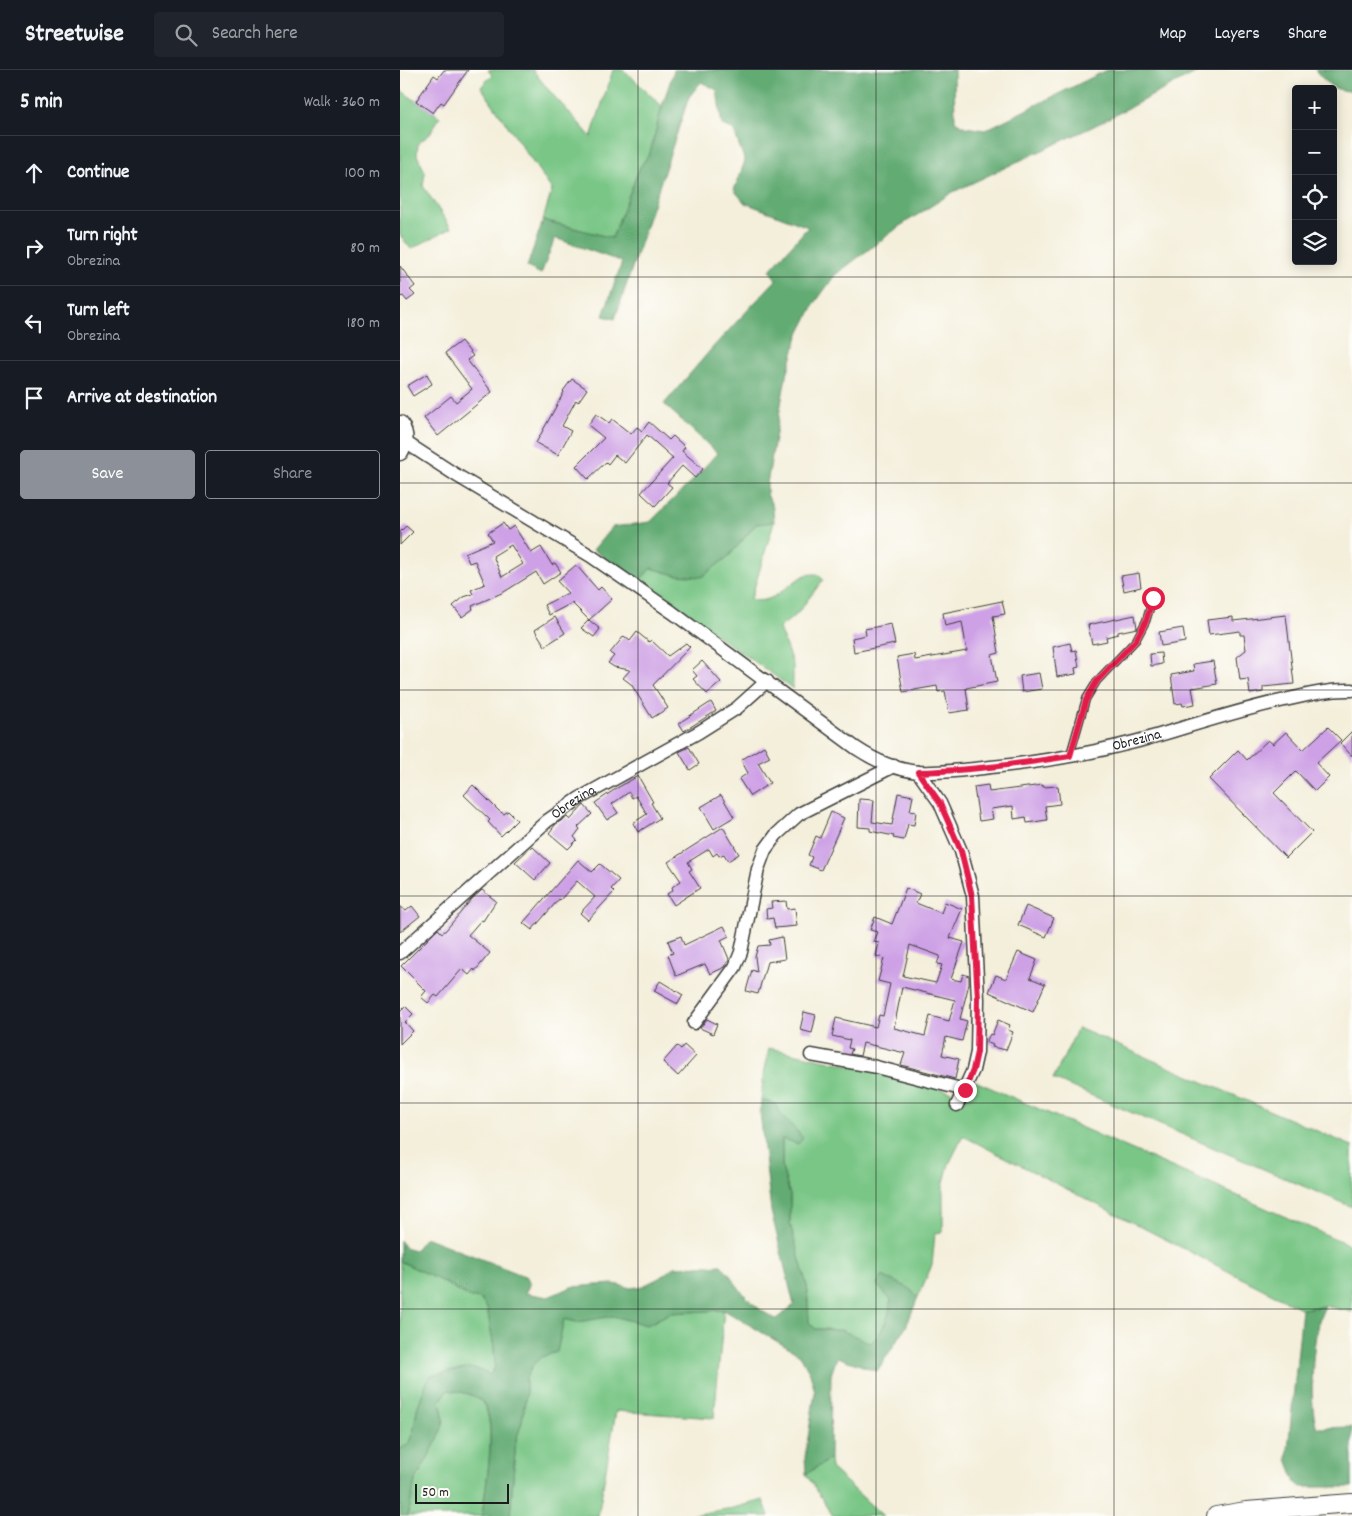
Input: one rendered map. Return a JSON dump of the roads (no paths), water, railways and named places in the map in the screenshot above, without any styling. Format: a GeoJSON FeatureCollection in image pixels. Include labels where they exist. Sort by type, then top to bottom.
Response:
{"type":"FeatureCollection","features":[{"type":"Feature","properties":{"kind":"main road"},"geometry":{"type":"LineString","coordinates":[[1216,1516],[1255,1510],[1352,1503]]}},
{"type":"Feature","properties":{"kind":"street","name":"Obrezina"},"geometry":{"type":"LineString","coordinates":[[400,424],[404,433],[403,447],[591,556],[767,681],[856,748],[868,756],[894,766],[918,772],[952,772],[1070,756],[1124,744],[1234,712],[1334,690],[1352,690]]}},
{"type":"Feature","properties":{"kind":"street","name":"Obrezina"},"geometry":{"type":"LineString","coordinates":[[400,953],[547,821],[580,798],[714,723],[737,708],[767,681]]}},
{"type":"Feature","properties":{"kind":"street"},"geometry":{"type":"LineString","coordinates":[[694,1023],[736,967],[741,952],[758,869],[765,850],[776,835],[799,814],[894,766]]}},
{"type":"Feature","properties":{"kind":"street"},"geometry":{"type":"LineString","coordinates":[[918,772],[940,803],[958,843],[972,896],[978,999],[977,1052],[973,1070],[957,1105]]}},
{"type":"Feature","properties":{"kind":"street"},"geometry":{"type":"LineString","coordinates":[[811,1055],[872,1066],[965,1090]]}},
{"type":"Feature","properties":{"kind":"lane"},"geometry":{"type":"LineString","coordinates":[[1070,756],[1086,700],[1097,681],[1136,640],[1146,621],[1153,598]]}}]}
